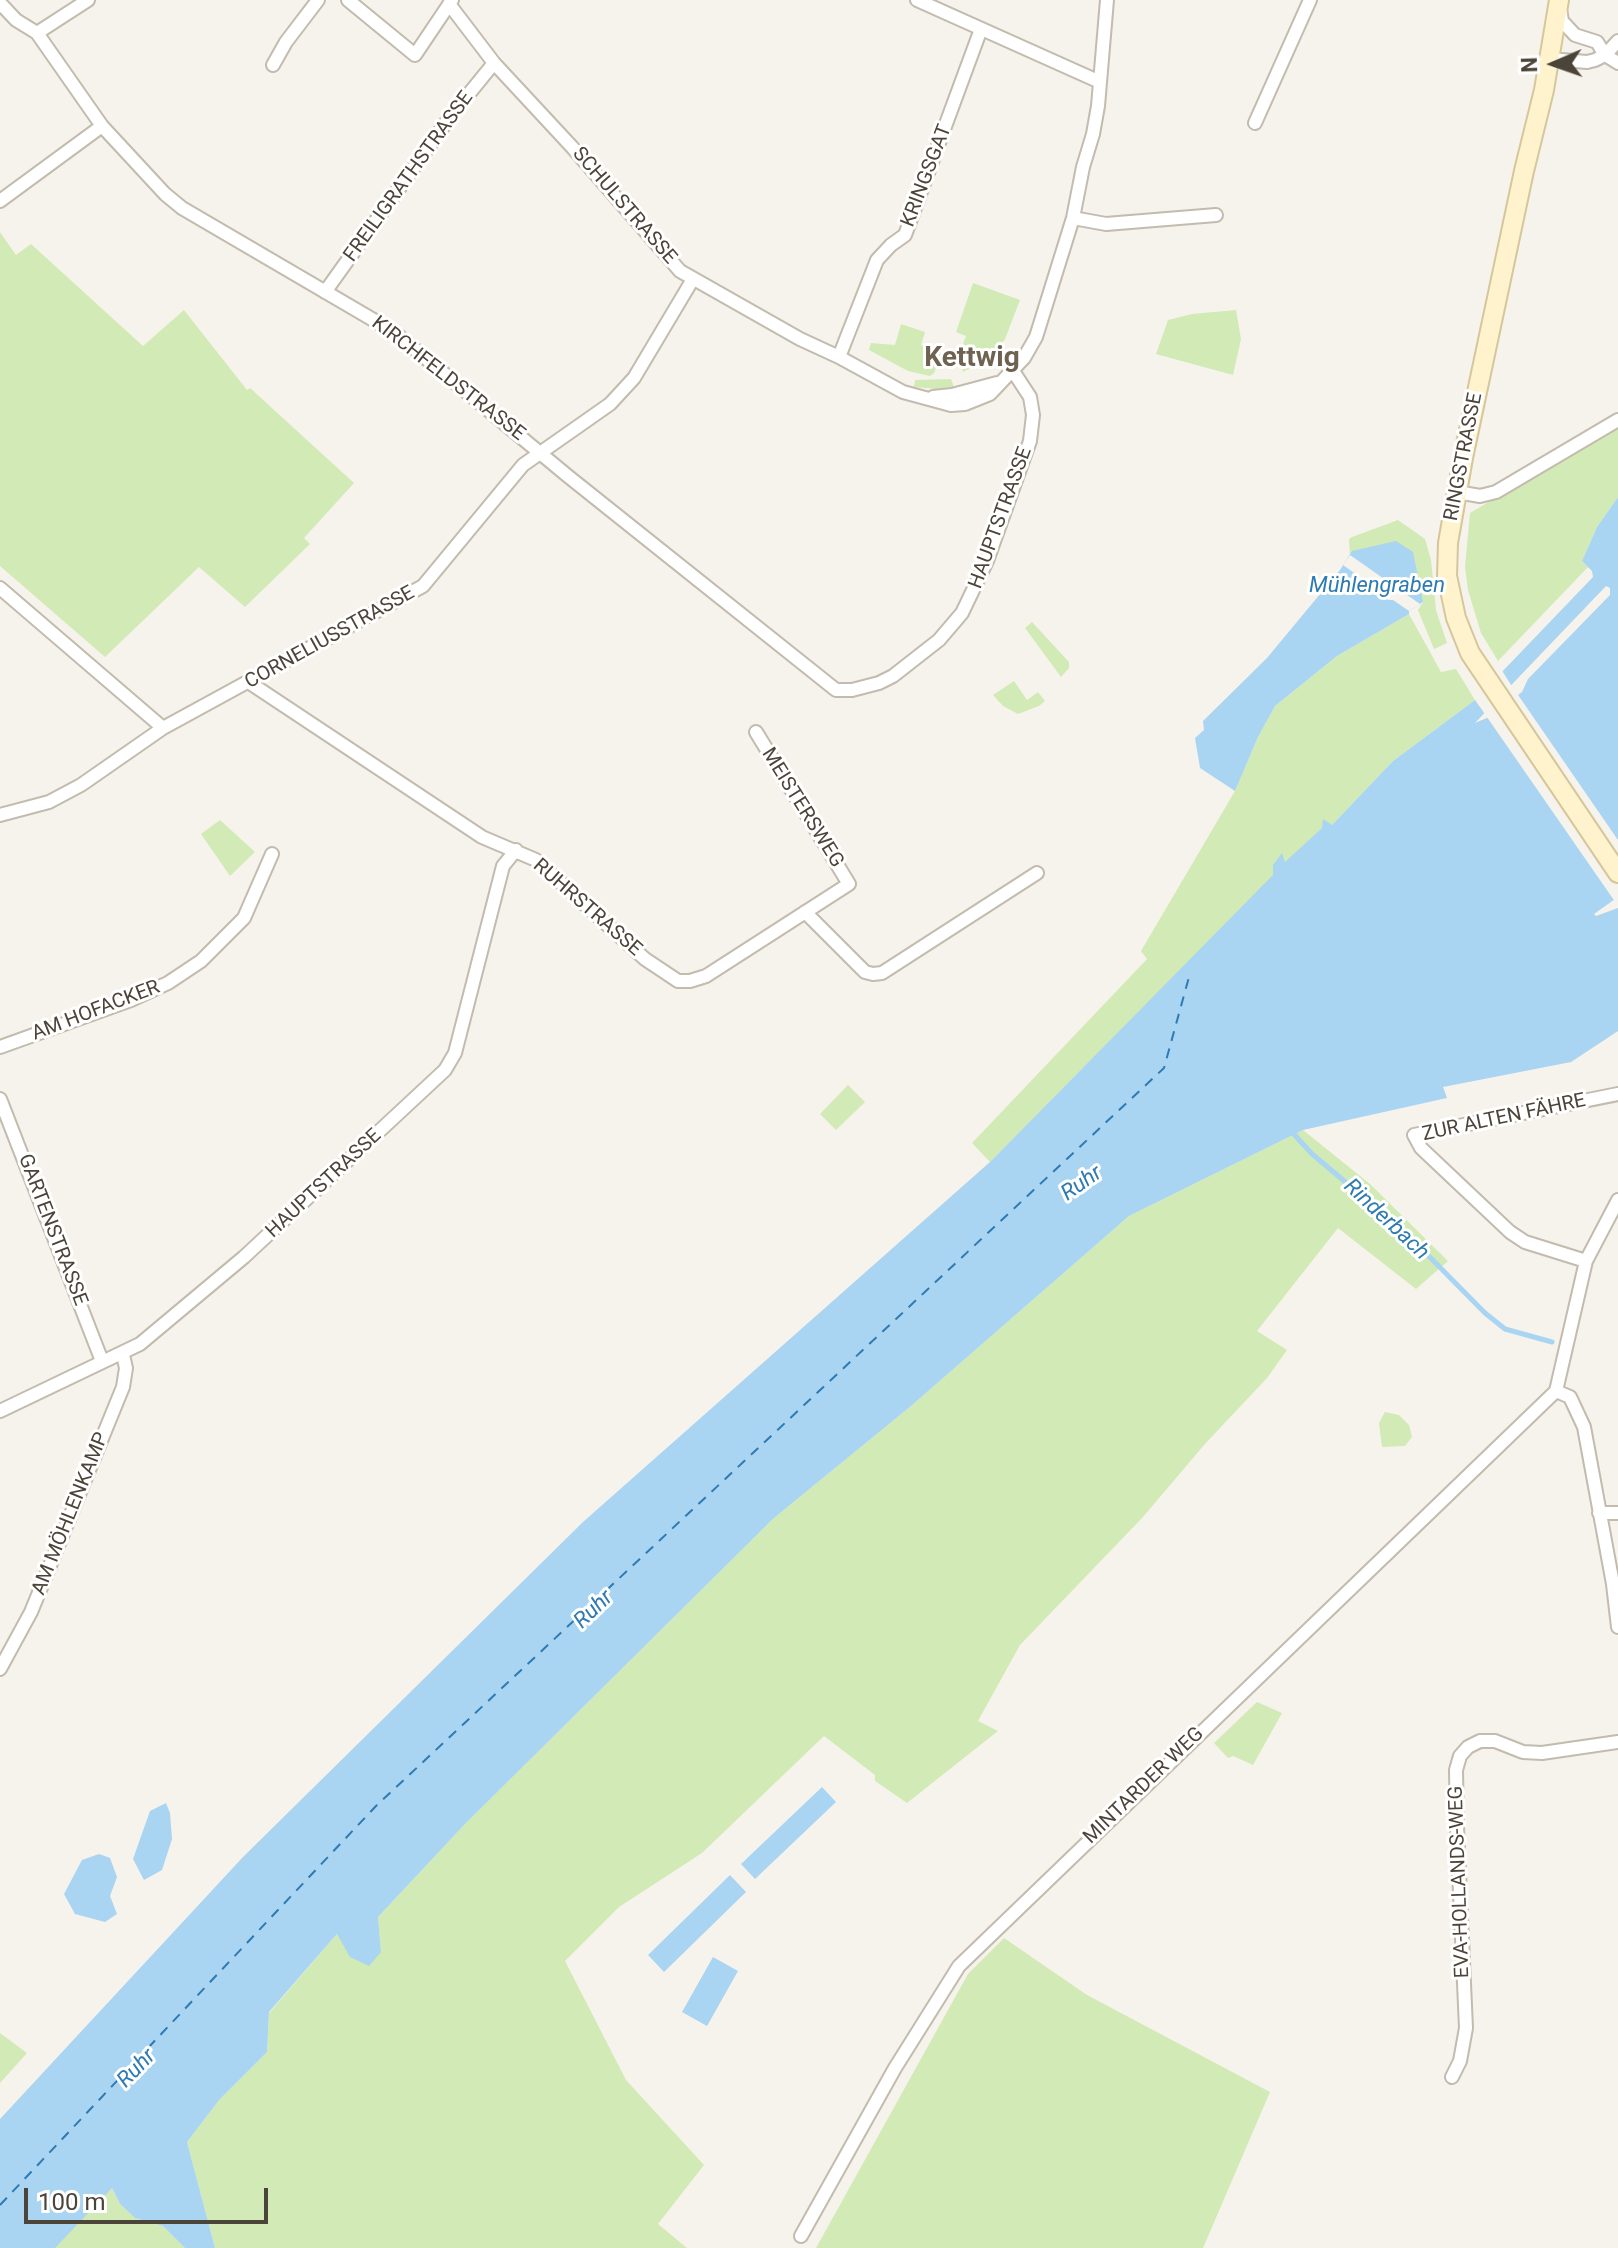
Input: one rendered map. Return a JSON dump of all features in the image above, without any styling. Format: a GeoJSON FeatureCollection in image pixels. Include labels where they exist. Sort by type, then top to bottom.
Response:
{"type":"FeatureCollection","features":[{"type":"Feature","properties":{"kind":"main road","name":"RINGSTRASSE"},"geometry":{"type":"LineString","coordinates":[[1559,2],[1544,90],[1494,306],[1457,492],[1448,543],[1447,576],[1456,618],[1472,656],[1618,873]]}},
{"type":"Feature","properties":{"kind":"street"},"geometry":{"type":"LineString","coordinates":[[37,33],[88,0]]}},
{"type":"Feature","properties":{"kind":"street"},"geometry":{"type":"LineString","coordinates":[[273,65],[286,42],[318,0]]}},
{"type":"Feature","properties":{"kind":"street"},"geometry":{"type":"LineString","coordinates":[[348,0],[415,55],[450,2]]}},
{"type":"Feature","properties":{"kind":"street"},"geometry":{"type":"LineString","coordinates":[[917,0],[1100,82]]}},
{"type":"Feature","properties":{"kind":"street"},"geometry":{"type":"LineString","coordinates":[[1008,376],[1024,358],[1036,337],[1073,218],[1093,134],[1107,0]]}},
{"type":"Feature","properties":{"kind":"street"},"geometry":{"type":"LineString","coordinates":[[1255,123],[1310,0]]}},
{"type":"Feature","properties":{"kind":"street","name":"SCHULSTRASSE"},"geometry":{"type":"LineString","coordinates":[[450,2],[494,63],[680,271],[800,339],[903,392],[926,398],[970,391],[1008,376]]}},
{"type":"Feature","properties":{"kind":"street"},"geometry":{"type":"LineString","coordinates":[[1559,2],[1562,21],[1575,35],[1597,42],[1605,55],[1618,63]]}},
{"type":"Feature","properties":{"kind":"street","name":"KIRCHFELDSTRASSE"},"geometry":{"type":"LineString","coordinates":[[0,3],[16,20],[37,33],[102,126],[182,208],[394,332],[836,690]]}},
{"type":"Feature","properties":{"kind":"street","name":"KRINGSGAT"},"geometry":{"type":"LineString","coordinates":[[839,357],[877,260],[905,235],[981,29]]}},
{"type":"Feature","properties":{"kind":"street"},"geometry":{"type":"LineString","coordinates":[[1549,59],[1587,62],[1605,55],[1618,41]]}},
{"type":"Feature","properties":{"kind":"street","name":"FREILIGRATHSTRASSE"},"geometry":{"type":"LineString","coordinates":[[325,292],[450,117],[494,63]]}},
{"type":"Feature","properties":{"kind":"street"},"geometry":{"type":"LineString","coordinates":[[0,201],[102,126]]}},
{"type":"Feature","properties":{"kind":"street"},"geometry":{"type":"LineString","coordinates":[[1073,218],[1106,224],[1216,215]]}},
{"type":"Feature","properties":{"kind":"street","name":"CORNELIUSSTRASSE"},"geometry":{"type":"LineString","coordinates":[[0,815],[49,802],[81,785],[163,728],[423,586],[523,465],[610,404],[626,387],[693,279]]}},
{"type":"Feature","properties":{"kind":"street","name":"HAUPTSTRASSE"},"geometry":{"type":"LineString","coordinates":[[836,690],[852,690],[893,676],[939,640],[962,613],[987,561],[1030,441],[1033,415],[1030,397],[1008,376]]}},
{"type":"Feature","properties":{"kind":"street"},"geometry":{"type":"LineString","coordinates":[[1457,492],[1480,496],[1496,492],[1618,420]]}},
{"type":"Feature","properties":{"kind":"street"},"geometry":{"type":"LineString","coordinates":[[0,588],[163,728]]}},
{"type":"Feature","properties":{"kind":"street","name":"RUHRSTRASSE"},"geometry":{"type":"LineString","coordinates":[[250,683],[482,837],[536,860],[645,959],[678,981],[706,976],[849,884]]}},
{"type":"Feature","properties":{"kind":"street","name":"MEISTERSWEG"},"geometry":{"type":"LineString","coordinates":[[756,732],[849,884]]}},
{"type":"Feature","properties":{"kind":"street","name":"HAUPTSTRASSE"},"geometry":{"type":"LineString","coordinates":[[0,1411],[102,1361],[123,1355],[140,1344],[244,1257],[445,1070],[455,1053],[503,866],[516,850]]}},
{"type":"Feature","properties":{"kind":"street","name":"AM HOFACKER"},"geometry":{"type":"LineString","coordinates":[[0,1047],[131,1000],[168,983],[201,961],[244,918],[272,854]]}},
{"type":"Feature","properties":{"kind":"street"},"geometry":{"type":"LineString","coordinates":[[805,912],[865,972],[882,973],[1037,873]]}},
{"type":"Feature","properties":{"kind":"street","name":"ZUR ALTEN FÄHRE"},"geometry":{"type":"LineString","coordinates":[[1586,1261],[1525,1242],[1510,1232],[1421,1148],[1414,1135],[1618,1094]]}},
{"type":"Feature","properties":{"kind":"street","name":"GARTENSTRASSE"},"geometry":{"type":"LineString","coordinates":[[0,1099],[102,1361]]}},
{"type":"Feature","properties":{"kind":"street"},"geometry":{"type":"LineString","coordinates":[[1618,1200],[1586,1261],[1556,1391],[1570,1397],[1584,1427],[1618,1627]]}},
{"type":"Feature","properties":{"kind":"street","name":"AM MÖHLENKAMP"},"geometry":{"type":"LineString","coordinates":[[0,1669],[31,1612],[117,1401],[126,1368],[123,1355]]}},
{"type":"Feature","properties":{"kind":"street","name":"MINTARDER WEG"},"geometry":{"type":"LineString","coordinates":[[801,2236],[895,2068],[959,1966],[1556,1391]]}},
{"type":"Feature","properties":{"kind":"street"},"geometry":{"type":"LineString","coordinates":[[1599,1513],[1618,1513]]}},
{"type":"Feature","properties":{"kind":"street","name":"EVA-HOLLANDS-WEG"},"geometry":{"type":"LineString","coordinates":[[1452,2077],[1460,2061],[1466,2028],[1457,1826],[1456,1770],[1460,1756],[1480,1741],[1495,1741],[1523,1752],[1542,1753],[1618,1742]]}},
{"type":"Feature","properties":{"kind":"green space"},"geometry":{"type":"Polygon","coordinates":[[[0,232],[16,255],[31,244],[143,346],[184,310],[247,390],[250,388],[354,483],[304,538],[310,544],[245,607],[199,567],[105,657],[0,566],[0,232]]]}},
{"type":"Feature","properties":{"kind":"green space"},"geometry":{"type":"Polygon","coordinates":[[[973,283],[1020,300],[1005,339],[994,355],[963,372],[959,355],[966,336],[956,332],[973,283]]]}},
{"type":"Feature","properties":{"kind":"green space"},"geometry":{"type":"Polygon","coordinates":[[[1236,310],[1241,339],[1233,375],[1156,354],[1168,320],[1192,314],[1236,310]]]}},
{"type":"Feature","properties":{"kind":"green space"},"geometry":{"type":"Polygon","coordinates":[[[901,324],[925,332],[921,345],[942,353],[930,376],[908,371],[869,350],[871,343],[895,345],[901,324]]]}},
{"type":"Feature","properties":{"kind":"green space"},"geometry":{"type":"Polygon","coordinates":[[[951,379],[954,387],[914,387],[915,380],[951,379]]]}},
{"type":"Feature","properties":{"kind":"green space"},"geometry":{"type":"Polygon","coordinates":[[[1618,426],[1618,497],[1597,527],[1582,561],[1588,567],[1498,661],[1481,633],[1468,590],[1465,567],[1470,513],[1618,426]]]}},
{"type":"Feature","properties":{"kind":"green space"},"geometry":{"type":"Polygon","coordinates":[[[1398,520],[1425,539],[1431,560],[1436,610],[1447,643],[1434,649],[1418,610],[1423,602],[1352,551],[1350,555],[1349,539],[1398,520]]]}},
{"type":"Feature","properties":{"kind":"green space"},"geometry":{"type":"Polygon","coordinates":[[[1409,614],[1441,672],[1456,669],[1475,700],[1393,761],[1331,826],[1324,820],[1322,828],[1285,863],[1282,854],[1274,875],[990,1162],[972,1143],[1147,959],[1141,951],[1235,791],[1275,706],[1337,656],[1409,614]]]}},
{"type":"Feature","properties":{"kind":"green space"},"geometry":{"type":"Polygon","coordinates":[[[1032,622],[1069,662],[1069,668],[1061,677],[1025,628],[1032,622]]]}},
{"type":"Feature","properties":{"kind":"green space"},"geometry":{"type":"Polygon","coordinates":[[[1014,681],[1027,700],[1038,692],[1045,701],[1018,714],[1003,706],[993,695],[1014,681]]]}},
{"type":"Feature","properties":{"kind":"green space"},"geometry":{"type":"Polygon","coordinates":[[[220,820],[255,852],[230,876],[201,834],[220,820]]]}},
{"type":"Feature","properties":{"kind":"green space"},"geometry":{"type":"Polygon","coordinates":[[[848,1085],[865,1102],[836,1130],[820,1114],[848,1085]]]}},
{"type":"Feature","properties":{"kind":"green space"},"geometry":{"type":"Polygon","coordinates":[[[1303,1130],[1370,1184],[1448,1261],[1416,1289],[1338,1228],[1257,1331],[1287,1350],[1267,1378],[1204,1445],[1143,1517],[1020,1645],[978,1721],[998,1731],[907,1803],[875,1781],[875,1775],[824,1736],[702,1853],[619,1907],[565,1961],[626,2080],[704,2165],[658,2224],[687,2248],[215,2248],[187,2142],[220,2099],[267,2052],[269,2013],[338,1933],[381,1952],[378,1917],[465,1824],[774,1518],[911,1406],[1129,1216],[1303,1130]]]}},
{"type":"Feature","properties":{"kind":"green space"},"geometry":{"type":"Polygon","coordinates":[[[1385,1412],[1399,1415],[1409,1425],[1412,1437],[1405,1446],[1382,1447],[1379,1423],[1385,1412]]]}},
{"type":"Feature","properties":{"kind":"green space"},"geometry":{"type":"Polygon","coordinates":[[[1257,1702],[1282,1713],[1253,1765],[1233,1756],[1228,1758],[1214,1743],[1257,1702]]]}},
{"type":"Feature","properties":{"kind":"green space"},"geometry":{"type":"Polygon","coordinates":[[[1004,1938],[1087,1995],[1270,2092],[1203,2248],[816,2248],[968,1974],[1004,1938]]]}},
{"type":"Feature","properties":{"kind":"green space"},"geometry":{"type":"Polygon","coordinates":[[[0,2033],[27,2053],[0,2083],[0,2033]]]}},
{"type":"Feature","properties":{"kind":"green space"},"geometry":{"type":"Polygon","coordinates":[[[112,2188],[120,2204],[135,2218],[163,2226],[185,2248],[0,2248],[0,2208],[104,2196],[112,2188]]]}},
{"type":"Feature","properties":{"kind":"water","name":"Ruhr"},"geometry":{"type":"Polygon","coordinates":[[[1618,497],[1618,897],[1594,914],[1596,916],[1618,908],[1618,1031],[1571,1062],[1443,1087],[1447,1098],[1303,1130],[1129,1216],[911,1406],[774,1518],[465,1824],[378,1917],[381,1952],[369,1966],[350,1957],[337,1934],[269,2012],[267,2052],[220,2099],[187,2142],[215,2248],[185,2248],[163,2226],[135,2218],[120,2204],[112,2188],[55,2248],[0,2248],[0,2119],[243,1857],[583,1522],[990,1162],[1273,875],[1273,865],[1282,853],[1285,862],[1322,828],[1323,819],[1332,825],[1393,761],[1475,700],[1593,577],[1592,571],[1582,561],[1597,527],[1618,497]],[[1606,586],[1475,723],[1489,717],[1522,692],[1528,679],[1610,595],[1610,588],[1606,586]]]}},
{"type":"Feature","properties":{"kind":"water","name":"Mühlengraben"},"geometry":{"type":"Polygon","coordinates":[[[1396,541],[1413,552],[1423,602],[1409,614],[1337,656],[1275,706],[1235,791],[1200,768],[1195,738],[1204,730],[1203,721],[1267,658],[1340,570],[1352,551],[1396,541]]]}},
{"type":"Feature","properties":{"kind":"water"},"geometry":{"type":"Polygon","coordinates":[[[822,1787],[836,1802],[755,1879],[741,1864],[822,1787]]]}},
{"type":"Feature","properties":{"kind":"water"},"geometry":{"type":"Polygon","coordinates":[[[166,1803],[172,1839],[162,1870],[144,1880],[133,1859],[150,1811],[166,1803]]]}},
{"type":"Feature","properties":{"kind":"water"},"geometry":{"type":"Polygon","coordinates":[[[99,1854],[110,1858],[117,1877],[110,1896],[117,1914],[105,1922],[75,1914],[64,1894],[82,1860],[99,1854]]]}},
{"type":"Feature","properties":{"kind":"water"},"geometry":{"type":"Polygon","coordinates":[[[730,1875],[746,1892],[664,1972],[648,1955],[730,1875]]]}},
{"type":"Feature","properties":{"kind":"water"},"geometry":{"type":"Polygon","coordinates":[[[713,1957],[738,1971],[707,2026],[682,2012],[713,1957]]]}},
{"type":"Feature","properties":{"kind":"pier"},"geometry":{"type":"Polygon","coordinates":[[[1350,555],[1420,604],[1409,611],[1388,600],[1385,594],[1366,581],[1359,581],[1357,575],[1343,565],[1350,555]]]}},
{"type":"Feature","properties":{"kind":"pier"},"geometry":{"type":"Polygon","coordinates":[[[1501,669],[1513,688],[1493,709],[1516,692],[1618,840],[1618,906],[1473,697],[1501,669]]]}},
{"type":"Feature","properties":{"kind":"waterway","name":"Rinderbach"},"geometry":{"type":"LineString","coordinates":[[1292,1132],[1312,1154],[1405,1232],[1485,1313],[1505,1329],[1552,1342]]}},
{"type":"Feature","properties":{"kind":"ferry route"},"geometry":{"type":"LineString","coordinates":[[0,2205],[376,1806],[1164,1068],[1189,977]]}},
{"type":"Feature","properties":{"kind":"district","name":"Kettwig"},"geometry":{"type":"Point","coordinates":[972,359]}}]}
